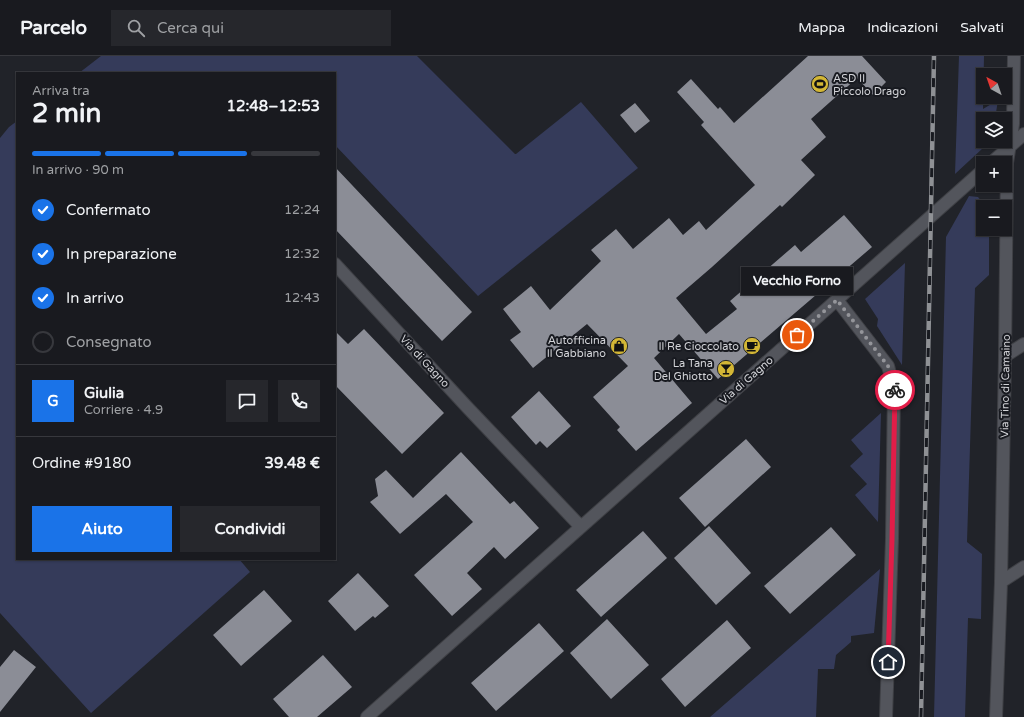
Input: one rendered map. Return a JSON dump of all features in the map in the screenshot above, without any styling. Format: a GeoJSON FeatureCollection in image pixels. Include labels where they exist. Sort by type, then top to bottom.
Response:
{"type":"FeatureCollection","features":[{"type":"Feature","properties":{"kind":"street","name":"Via Tino di Camaino"},"geometry":{"type":"LineString","coordinates":[[1012,131],[1014,56]]}},
{"type":"Feature","properties":{"kind":"street"},"geometry":{"type":"LineString","coordinates":[[1012,143],[1024,134]]}},
{"type":"Feature","properties":{"kind":"street"},"geometry":{"type":"LineString","coordinates":[[998,156],[1007,148]]}},
{"type":"Feature","properties":{"kind":"street","name":"Via Tino di Camaino"},"geometry":{"type":"LineString","coordinates":[[996,717],[1001,582],[1006,356],[1007,163],[1010,148]]}},
{"type":"Feature","properties":{"kind":"street","name":"Via di Gagno"},"geometry":{"type":"LineString","coordinates":[[367,717],[976,176]]}},
{"type":"Feature","properties":{"kind":"street","name":"Via di Gagno"},"geometry":{"type":"LineString","coordinates":[[336,265],[467,407],[581,527]]}},
{"type":"Feature","properties":{"kind":"street"},"geometry":{"type":"LineString","coordinates":[[837,300],[888,366],[894,388],[892,539],[886,717]]}},
{"type":"Feature","properties":{"kind":"street"},"geometry":{"type":"LineString","coordinates":[[1006,356],[1024,344]]}},
{"type":"Feature","properties":{"kind":"street"},"geometry":{"type":"LineString","coordinates":[[1001,582],[1024,567]]}},
{"type":"Feature","properties":{"kind":"shaded area"},"geometry":{"type":"Polygon","coordinates":[[[101,56],[417,56],[515,154],[581,102],[638,168],[478,296],[336,146],[336,72],[80,72],[101,56]]]}},
{"type":"Feature","properties":{"kind":"shaded area"},"geometry":{"type":"Polygon","coordinates":[[[959,56],[984,56],[984,68],[976,68],[976,104],[983,104],[983,109],[991,104],[997,104],[996,112],[976,112],[976,148],[983,148],[955,174],[959,56]]]}},
{"type":"Feature","properties":{"kind":"shaded area"},"geometry":{"type":"Polygon","coordinates":[[[16,122],[16,560],[240,560],[250,572],[91,713],[0,613],[0,138],[9,127],[16,122]]]}},
{"type":"Feature","properties":{"kind":"shaded area"},"geometry":{"type":"Polygon","coordinates":[[[969,196],[978,197],[980,200],[976,200],[976,236],[989,236],[989,275],[975,288],[967,542],[982,554],[981,619],[968,618],[965,717],[934,717],[946,237],[969,196]]]}},
{"type":"Feature","properties":{"kind":"shaded area"},"geometry":{"type":"Polygon","coordinates":[[[905,263],[902,365],[877,326],[878,319],[865,299],[905,263]]]}},
{"type":"Feature","properties":{"kind":"shaded area"},"geometry":{"type":"Polygon","coordinates":[[[881,413],[878,522],[855,495],[867,484],[850,466],[863,454],[851,440],[881,413]]]}},
{"type":"Feature","properties":{"kind":"shaded area"},"geometry":{"type":"Polygon","coordinates":[[[880,569],[874,633],[851,636],[851,642],[836,655],[834,669],[818,669],[816,717],[710,717],[880,569]]]}},
{"type":"Feature","properties":{"kind":"building"},"geometry":{"type":"Polygon","coordinates":[[[808,56],[862,56],[886,82],[873,95],[857,78],[811,119],[826,137],[801,160],[815,175],[782,207],[780,205],[676,298],[706,334],[737,309],[730,301],[795,245],[801,252],[844,215],[872,247],[718,379],[679,334],[654,358],[692,403],[636,451],[617,430],[620,427],[593,397],[628,366],[587,324],[533,368],[510,340],[521,332],[503,309],[531,286],[550,310],[601,261],[591,250],[616,229],[633,249],[669,218],[683,235],[699,221],[706,230],[755,185],[701,125],[704,122],[677,92],[691,79],[718,109],[720,107],[734,123],[808,56]]]}},
{"type":"Feature","properties":{"kind":"building"},"geometry":{"type":"Polygon","coordinates":[[[635,103],[650,121],[635,133],[620,115],[635,103]]]}},
{"type":"Feature","properties":{"kind":"building"},"geometry":{"type":"Polygon","coordinates":[[[336,168],[472,312],[442,341],[336,230],[336,168]]]}},
{"type":"Feature","properties":{"kind":"building"},"geometry":{"type":"Polygon","coordinates":[[[364,329],[444,413],[402,454],[336,386],[336,332],[348,344],[364,329]]]}},
{"type":"Feature","properties":{"kind":"building"},"geometry":{"type":"Polygon","coordinates":[[[539,391],[571,426],[547,448],[540,441],[536,445],[511,417],[539,391]]]}},
{"type":"Feature","properties":{"kind":"building"},"geometry":{"type":"Polygon","coordinates":[[[746,439],[771,467],[705,527],[679,498],[746,439]]]}},
{"type":"Feature","properties":{"kind":"building"},"geometry":{"type":"Polygon","coordinates":[[[461,452],[510,504],[514,501],[539,528],[505,559],[494,547],[467,573],[482,589],[452,616],[414,575],[473,522],[446,494],[400,534],[370,502],[378,496],[375,479],[386,470],[413,498],[461,452]]]}},
{"type":"Feature","properties":{"kind":"building"},"geometry":{"type":"Polygon","coordinates":[[[709,526],[751,573],[716,605],[674,558],[709,526]]]}},
{"type":"Feature","properties":{"kind":"building"},"geometry":{"type":"Polygon","coordinates":[[[831,527],[856,555],[790,614],[764,586],[831,527]]]}},
{"type":"Feature","properties":{"kind":"building"},"geometry":{"type":"Polygon","coordinates":[[[643,531],[667,558],[601,617],[576,590],[643,531]]]}},
{"type":"Feature","properties":{"kind":"building"},"geometry":{"type":"Polygon","coordinates":[[[358,573],[389,606],[375,618],[373,616],[355,631],[328,601],[358,573]]]}},
{"type":"Feature","properties":{"kind":"building"},"geometry":{"type":"Polygon","coordinates":[[[264,590],[292,621],[241,666],[213,635],[264,590]]]}},
{"type":"Feature","properties":{"kind":"building"},"geometry":{"type":"Polygon","coordinates":[[[607,619],[649,665],[611,699],[570,653],[607,619]]]}},
{"type":"Feature","properties":{"kind":"building"},"geometry":{"type":"Polygon","coordinates":[[[727,620],[751,648],[685,707],[661,679],[727,620]]]}},
{"type":"Feature","properties":{"kind":"building"},"geometry":{"type":"Polygon","coordinates":[[[539,623],[564,651],[496,711],[471,683],[539,623]]]}},
{"type":"Feature","properties":{"kind":"building"},"geometry":{"type":"Polygon","coordinates":[[[14,650],[36,667],[0,712],[0,667],[14,650]]]}},
{"type":"Feature","properties":{"kind":"building"},"geometry":{"type":"Polygon","coordinates":[[[323,655],[352,687],[317,717],[289,717],[273,699],[323,655]]]}},
{"type":"Feature","properties":{"kind":"railway"},"geometry":{"type":"LineString","coordinates":[[921,717],[934,56]]}},
{"type":"Feature","properties":{"kind":"way so far"},"geometry":{"type":"LineString","coordinates":[[797,335],[837,300],[888,366],[895,390]]}},
{"type":"Feature","properties":{"kind":"place","name":"ASD Il Piccolo Drago"},"geometry":{"type":"Point","coordinates":[820,84]}},
{"type":"Feature","properties":{"kind":"place","name":"Vecchio Forno"},"geometry":{"type":"Point","coordinates":[797,335]}},
{"type":"Feature","properties":{"kind":"place","name":"Autofficina Il Gabbiano"},"geometry":{"type":"Point","coordinates":[619,346]}},
{"type":"Feature","properties":{"kind":"place","name":"Il Re Cioccolato"},"geometry":{"type":"Point","coordinates":[752,346]}},
{"type":"Feature","properties":{"kind":"place","name":"La Tana Del Ghiotto"},"geometry":{"type":"Point","coordinates":[726,369]}},
{"type":"Feature","properties":{"kind":"route"},"geometry":{"type":"LineString","coordinates":[[888,662],[895,390]]}}]}
